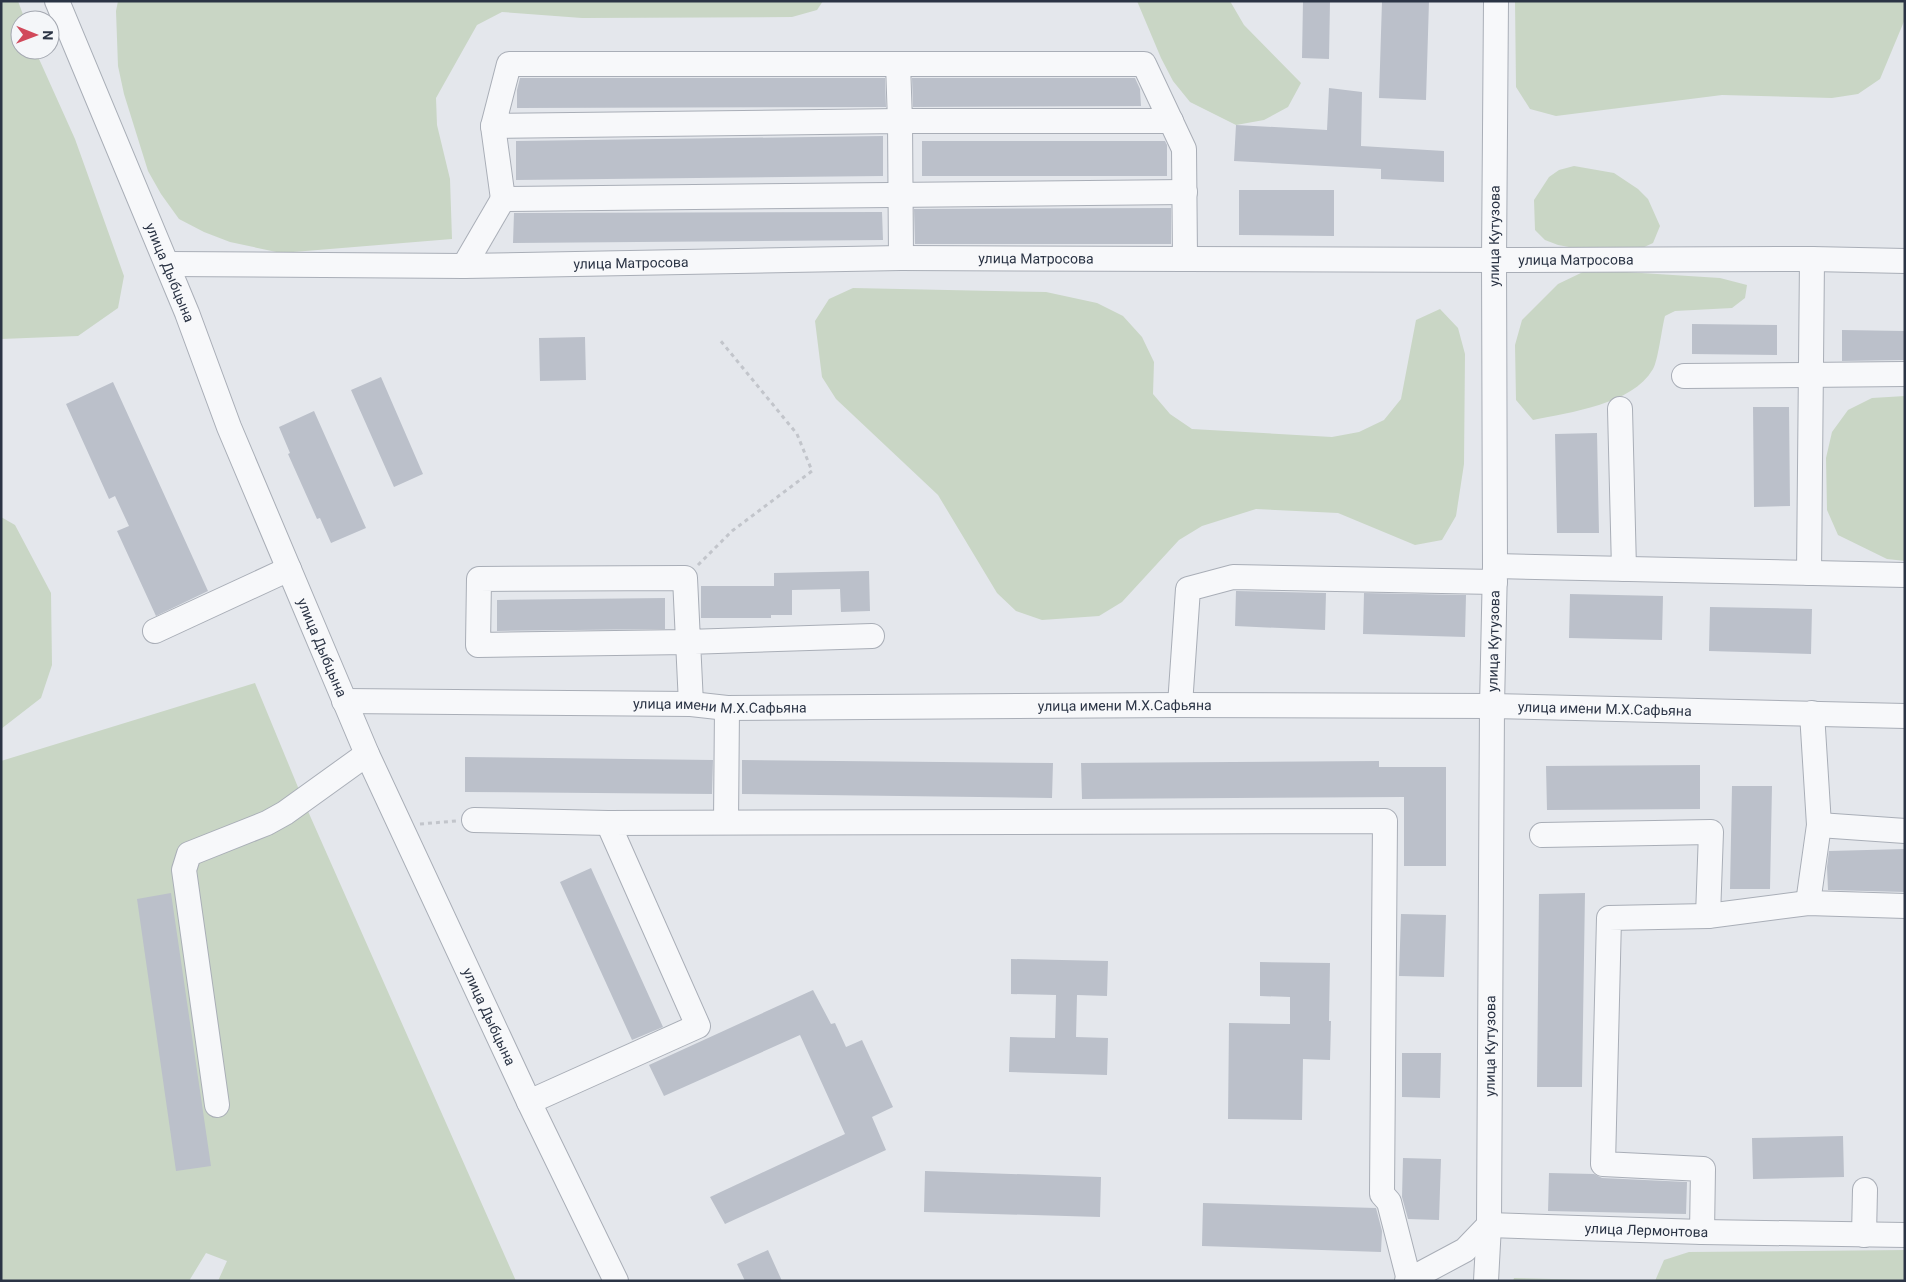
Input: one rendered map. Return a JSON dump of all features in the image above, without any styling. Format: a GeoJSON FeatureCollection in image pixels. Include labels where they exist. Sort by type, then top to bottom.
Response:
{"type":"FeatureCollection","features":[{"type":"Feature","properties":{"kind":"street","name":"улица Дыбцына"},"geometry":{"type":"LineString","coordinates":[[57,1],[187,312],[229,427],[366,754],[529,1102],[616,1281]]}},
{"type":"Feature","properties":{"kind":"street","name":"улица Кутузова"},"geometry":{"type":"LineString","coordinates":[[1486,1281],[1489,1225],[1492,706],[1495,574],[1494,260],[1496,1]]}},
{"type":"Feature","properties":{"kind":"street"},"geometry":{"type":"LineString","coordinates":[[464,266],[503,199],[494,126],[509,64],[1144,64],[1184,149],[1185,258]]}},
{"type":"Feature","properties":{"kind":"street"},"geometry":{"type":"LineString","coordinates":[[898,64],[901,258]]}},
{"type":"Feature","properties":{"kind":"street"},"geometry":{"type":"LineString","coordinates":[[494,126],[900,121],[1171,121]]}},
{"type":"Feature","properties":{"kind":"street"},"geometry":{"type":"LineString","coordinates":[[503,199],[1185,192]]}},
{"type":"Feature","properties":{"kind":"street","name":"улица Матросова"},"geometry":{"type":"LineString","coordinates":[[167,264],[464,266],[901,258],[1812,259],[1905,261]]}},
{"type":"Feature","properties":{"kind":"street"},"geometry":{"type":"LineString","coordinates":[[1809,574],[1812,259]]}},
{"type":"Feature","properties":{"kind":"street"},"geometry":{"type":"LineString","coordinates":[[1684,376],[1905,374]]}},
{"type":"Feature","properties":{"kind":"street"},"geometry":{"type":"LineString","coordinates":[[1620,409],[1624,569]]}},
{"type":"Feature","properties":{"kind":"street"},"geometry":{"type":"LineString","coordinates":[[155,631],[289,569]]}},
{"type":"Feature","properties":{"kind":"street"},"geometry":{"type":"LineString","coordinates":[[1180,705],[1188,589],[1233,577],[1495,574],[1624,569],[1905,575]]}},
{"type":"Feature","properties":{"kind":"street"},"geometry":{"type":"LineString","coordinates":[[691,704],[688,642],[686,578],[479,579],[478,645],[688,642],[872,636]]}},
{"type":"Feature","properties":{"kind":"street","name":"улица имени М.Х.Сафьяна"},"geometry":{"type":"LineString","coordinates":[[344,701],[691,704],[727,708],[1180,705],[1492,706],[1905,716]]}},
{"type":"Feature","properties":{"kind":"street"},"geometry":{"type":"LineString","coordinates":[[726,822],[727,708]]}},
{"type":"Feature","properties":{"kind":"street"},"geometry":{"type":"LineString","coordinates":[[1808,903],[1819,825],[1812,713]]}},
{"type":"Feature","properties":{"kind":"street"},"geometry":{"type":"LineString","coordinates":[[217,1105],[184,870],[186,860],[189,854],[267,823],[285,813],[366,754]]}},
{"type":"Feature","properties":{"kind":"street"},"geometry":{"type":"LineString","coordinates":[[474,820],[608,823],[1386,821],[1382,1194],[1389,1202],[1408,1280],[1465,1250],[1489,1225]]}},
{"type":"Feature","properties":{"kind":"street"},"geometry":{"type":"LineString","coordinates":[[529,1102],[698,1026],[608,823]]}},
{"type":"Feature","properties":{"kind":"street"},"geometry":{"type":"LineString","coordinates":[[1819,825],[1905,831]]}},
{"type":"Feature","properties":{"kind":"street"},"geometry":{"type":"LineString","coordinates":[[1542,835],[1711,832],[1708,916]]}},
{"type":"Feature","properties":{"kind":"street"},"geometry":{"type":"LineString","coordinates":[[1702,1232],[1703,1169],[1603,1164],[1609,918],[1708,916],[1808,903],[1905,906]]}},
{"type":"Feature","properties":{"kind":"street"},"geometry":{"type":"LineString","coordinates":[[1864,1235],[1865,1190]]}},
{"type":"Feature","properties":{"kind":"street","name":"улица Лермонтова"},"geometry":{"type":"LineString","coordinates":[[1489,1225],[1702,1232],[1905,1235]]}},
{"type":"Feature","properties":{"kind":"path"},"geometry":{"type":"LineString","coordinates":[[686,578],[732,531],[812,471],[797,434],[720,340]]}},
{"type":"Feature","properties":{"kind":"path"},"geometry":{"type":"LineString","coordinates":[[399,826],[474,820]]}},
{"type":"Feature","properties":{"kind":"green space"},"geometry":{"type":"Polygon","coordinates":[[[1,1],[18,1],[21,10],[10,10],[10,60],[39,60],[75,139],[124,276],[118,308],[78,336],[1,339],[1,1]]]}},
{"type":"Feature","properties":{"kind":"green space"},"geometry":{"type":"Polygon","coordinates":[[[118,1],[823,1],[817,10],[792,17],[582,18],[502,12],[477,25],[436,98],[437,125],[450,179],[452,239],[281,253],[230,242],[204,232],[179,219],[161,194],[148,171],[124,94],[118,66],[116,11],[118,1]]]}},
{"type":"Feature","properties":{"kind":"green space"},"geometry":{"type":"Polygon","coordinates":[[[1137,1],[1230,1],[1244,25],[1301,83],[1288,107],[1264,120],[1236,125],[1190,102],[1173,81],[1161,58],[1137,1]]]}},
{"type":"Feature","properties":{"kind":"green space"},"geometry":{"type":"Polygon","coordinates":[[[1515,1],[1905,1],[1905,19],[1880,79],[1858,94],[1832,98],[1722,95],[1556,116],[1530,109],[1516,87],[1515,1]]]}},
{"type":"Feature","properties":{"kind":"green space"},"geometry":{"type":"Polygon","coordinates":[[[1574,166],[1614,173],[1638,189],[1648,199],[1660,226],[1653,243],[1640,249],[1585,250],[1558,245],[1545,240],[1535,230],[1534,200],[1549,177],[1559,170],[1574,166]]]}},
{"type":"Feature","properties":{"kind":"green space"},"geometry":{"type":"Polygon","coordinates":[[[1610,271],[1720,278],[1747,285],[1745,298],[1732,308],[1675,311],[1665,316],[1657,359],[1653,369],[1631,391],[1599,405],[1533,420],[1516,400],[1515,345],[1522,320],[1558,284],[1583,272],[1610,271]]]}},
{"type":"Feature","properties":{"kind":"green space"},"geometry":{"type":"Polygon","coordinates":[[[853,288],[1046,292],[1097,303],[1123,316],[1142,337],[1154,362],[1153,394],[1170,414],[1192,429],[1332,437],[1359,432],[1384,420],[1401,399],[1416,320],[1440,309],[1458,328],[1465,354],[1464,464],[1456,516],[1442,540],[1415,545],[1338,513],[1256,509],[1202,526],[1179,540],[1122,602],[1099,616],[1042,620],[1016,611],[997,593],[938,495],[836,399],[822,377],[815,321],[829,299],[853,288]]]}},
{"type":"Feature","properties":{"kind":"green space"},"geometry":{"type":"Polygon","coordinates":[[[1905,396],[1905,561],[1887,559],[1838,535],[1827,510],[1826,458],[1832,432],[1848,410],[1872,398],[1905,396]]]}},
{"type":"Feature","properties":{"kind":"green space"},"geometry":{"type":"Polygon","coordinates":[[[1,517],[15,525],[51,593],[52,665],[41,698],[1,729],[1,517]]]}},
{"type":"Feature","properties":{"kind":"green space"},"geometry":{"type":"Polygon","coordinates":[[[255,683],[307,809],[516,1281],[218,1281],[227,1261],[206,1253],[189,1281],[1,1281],[1,761],[255,683]]]}},
{"type":"Feature","properties":{"kind":"green space"},"geometry":{"type":"Polygon","coordinates":[[[1905,1250],[1905,1281],[1655,1281],[1664,1260],[1689,1252],[1905,1250]]]}},
{"type":"Feature","properties":{"kind":"green space"},"geometry":{"type":"Polygon","coordinates":[[[1514,1278],[1627,1281],[1513,1281],[1514,1278]]]}},
{"type":"Feature","properties":{"kind":"building"},"geometry":{"type":"Polygon","coordinates":[[[1303,1],[1330,1],[1329,59],[1302,58],[1303,1]]]}},
{"type":"Feature","properties":{"kind":"building"},"geometry":{"type":"Polygon","coordinates":[[[1382,1],[1429,1],[1426,100],[1379,98],[1382,1]]]}},
{"type":"Feature","properties":{"kind":"building"},"geometry":{"type":"Polygon","coordinates":[[[520,78],[885,78],[886,107],[517,108],[517,90],[520,78]]]}},
{"type":"Feature","properties":{"kind":"building"},"geometry":{"type":"Polygon","coordinates":[[[912,78],[1135,78],[1140,89],[1141,106],[913,107],[912,78]]]}},
{"type":"Feature","properties":{"kind":"building"},"geometry":{"type":"Polygon","coordinates":[[[1329,88],[1362,92],[1361,146],[1444,151],[1444,182],[1381,179],[1381,169],[1234,161],[1236,125],[1327,130],[1329,88]]]}},
{"type":"Feature","properties":{"kind":"building"},"geometry":{"type":"Polygon","coordinates":[[[883,136],[883,176],[516,180],[516,141],[883,136]]]}},
{"type":"Feature","properties":{"kind":"building"},"geometry":{"type":"Polygon","coordinates":[[[922,141],[1165,141],[1167,145],[1167,176],[922,176],[922,141]]]}},
{"type":"Feature","properties":{"kind":"building"},"geometry":{"type":"Polygon","coordinates":[[[1239,190],[1334,190],[1334,236],[1239,235],[1239,190]]]}},
{"type":"Feature","properties":{"kind":"building"},"geometry":{"type":"Polygon","coordinates":[[[1171,208],[1171,244],[915,244],[914,209],[1171,208]]]}},
{"type":"Feature","properties":{"kind":"building"},"geometry":{"type":"Polygon","coordinates":[[[882,212],[883,240],[513,243],[514,213],[882,212]]]}},
{"type":"Feature","properties":{"kind":"building"},"geometry":{"type":"Polygon","coordinates":[[[1692,324],[1777,325],[1777,355],[1692,354],[1692,324]]]}},
{"type":"Feature","properties":{"kind":"building"},"geometry":{"type":"Polygon","coordinates":[[[1842,330],[1905,331],[1905,360],[1842,361],[1842,330]]]}},
{"type":"Feature","properties":{"kind":"building"},"geometry":{"type":"Polygon","coordinates":[[[585,337],[586,380],[540,381],[539,338],[585,337]]]}},
{"type":"Feature","properties":{"kind":"building"},"geometry":{"type":"Polygon","coordinates":[[[381,377],[423,474],[394,487],[351,390],[381,377]]]}},
{"type":"Feature","properties":{"kind":"building"},"geometry":{"type":"Polygon","coordinates":[[[113,382],[208,591],[156,616],[117,531],[129,526],[115,496],[109,499],[66,404],[113,382]]]}},
{"type":"Feature","properties":{"kind":"building"},"geometry":{"type":"Polygon","coordinates":[[[1753,407],[1789,407],[1790,506],[1754,507],[1753,407]]]}},
{"type":"Feature","properties":{"kind":"building"},"geometry":{"type":"Polygon","coordinates":[[[314,411],[366,528],[331,543],[320,518],[317,519],[288,454],[290,453],[279,427],[314,411]]]}},
{"type":"Feature","properties":{"kind":"building"},"geometry":{"type":"Polygon","coordinates":[[[1597,433],[1599,533],[1557,533],[1555,434],[1597,433]]]}},
{"type":"Feature","properties":{"kind":"building"},"geometry":{"type":"Polygon","coordinates":[[[869,571],[870,611],[841,612],[840,589],[792,590],[792,615],[771,615],[771,618],[701,618],[701,586],[774,586],[774,573],[869,571]]]}},
{"type":"Feature","properties":{"kind":"building"},"geometry":{"type":"Polygon","coordinates":[[[1236,591],[1326,593],[1325,630],[1235,626],[1236,591]]]}},
{"type":"Feature","properties":{"kind":"building"},"geometry":{"type":"Polygon","coordinates":[[[1364,593],[1466,595],[1465,637],[1363,634],[1364,593]]]}},
{"type":"Feature","properties":{"kind":"building"},"geometry":{"type":"Polygon","coordinates":[[[1570,594],[1663,596],[1662,640],[1569,638],[1570,594]]]}},
{"type":"Feature","properties":{"kind":"building"},"geometry":{"type":"Polygon","coordinates":[[[665,598],[665,629],[497,631],[497,600],[665,598]]]}},
{"type":"Feature","properties":{"kind":"building"},"geometry":{"type":"Polygon","coordinates":[[[1710,607],[1812,609],[1811,654],[1709,651],[1710,607]]]}},
{"type":"Feature","properties":{"kind":"building"},"geometry":{"type":"Polygon","coordinates":[[[465,757],[713,760],[712,794],[465,792],[465,757]]]}},
{"type":"Feature","properties":{"kind":"building"},"geometry":{"type":"Polygon","coordinates":[[[742,760],[1053,763],[1052,798],[742,794],[742,760]]]}},
{"type":"Feature","properties":{"kind":"building"},"geometry":{"type":"Polygon","coordinates":[[[1379,761],[1379,767],[1446,767],[1446,866],[1404,866],[1404,797],[1082,799],[1081,763],[1379,761]]]}},
{"type":"Feature","properties":{"kind":"building"},"geometry":{"type":"Polygon","coordinates":[[[1700,765],[1700,809],[1547,810],[1546,766],[1700,765]]]}},
{"type":"Feature","properties":{"kind":"building"},"geometry":{"type":"Polygon","coordinates":[[[1732,786],[1772,786],[1770,889],[1730,889],[1732,786]]]}},
{"type":"Feature","properties":{"kind":"building"},"geometry":{"type":"Polygon","coordinates":[[[1905,849],[1905,892],[1828,890],[1827,867],[1829,851],[1905,849]]]}},
{"type":"Feature","properties":{"kind":"building"},"geometry":{"type":"Polygon","coordinates":[[[591,868],[663,1027],[632,1040],[560,882],[591,868]]]}},
{"type":"Feature","properties":{"kind":"building"},"geometry":{"type":"Polygon","coordinates":[[[171,893],[211,1166],[176,1171],[137,899],[171,893]]]}},
{"type":"Feature","properties":{"kind":"building"},"geometry":{"type":"Polygon","coordinates":[[[1585,893],[1582,1087],[1537,1087],[1539,894],[1585,893]]]}},
{"type":"Feature","properties":{"kind":"building"},"geometry":{"type":"Polygon","coordinates":[[[1401,914],[1446,915],[1444,977],[1399,976],[1401,914]]]}},
{"type":"Feature","properties":{"kind":"building"},"geometry":{"type":"Polygon","coordinates":[[[1011,959],[1108,961],[1107,996],[1077,995],[1076,1037],[1108,1038],[1107,1075],[1009,1072],[1010,1037],[1055,1038],[1056,995],[1011,994],[1011,959]]]}},
{"type":"Feature","properties":{"kind":"building"},"geometry":{"type":"Polygon","coordinates":[[[1260,962],[1330,963],[1330,1060],[1303,1059],[1302,1120],[1228,1119],[1229,1023],[1290,1024],[1290,997],[1260,996],[1260,962]]]}},
{"type":"Feature","properties":{"kind":"building"},"geometry":{"type":"Polygon","coordinates":[[[813,990],[831,1024],[835,1023],[846,1047],[862,1040],[893,1107],[872,1117],[886,1150],[725,1224],[710,1197],[845,1134],[800,1035],[664,1096],[649,1065],[813,990]]]}},
{"type":"Feature","properties":{"kind":"building"},"geometry":{"type":"Polygon","coordinates":[[[1402,1053],[1441,1053],[1440,1098],[1402,1097],[1402,1053]]]}},
{"type":"Feature","properties":{"kind":"building"},"geometry":{"type":"Polygon","coordinates":[[[1843,1136],[1844,1177],[1753,1179],[1752,1138],[1843,1136]]]}},
{"type":"Feature","properties":{"kind":"building"},"geometry":{"type":"Polygon","coordinates":[[[1403,1158],[1441,1159],[1439,1220],[1408,1219],[1402,1197],[1403,1158]]]}},
{"type":"Feature","properties":{"kind":"building"},"geometry":{"type":"Polygon","coordinates":[[[925,1171],[1101,1177],[1100,1217],[924,1212],[925,1171]]]}},
{"type":"Feature","properties":{"kind":"building"},"geometry":{"type":"Polygon","coordinates":[[[1549,1173],[1594,1174],[1602,1178],[1687,1182],[1686,1214],[1548,1211],[1549,1173]]]}},
{"type":"Feature","properties":{"kind":"building"},"geometry":{"type":"Polygon","coordinates":[[[1203,1203],[1376,1208],[1382,1231],[1381,1252],[1202,1246],[1203,1203]]]}},
{"type":"Feature","properties":{"kind":"building"},"geometry":{"type":"Polygon","coordinates":[[[768,1250],[782,1281],[745,1281],[737,1264],[768,1250]]]}}]}
